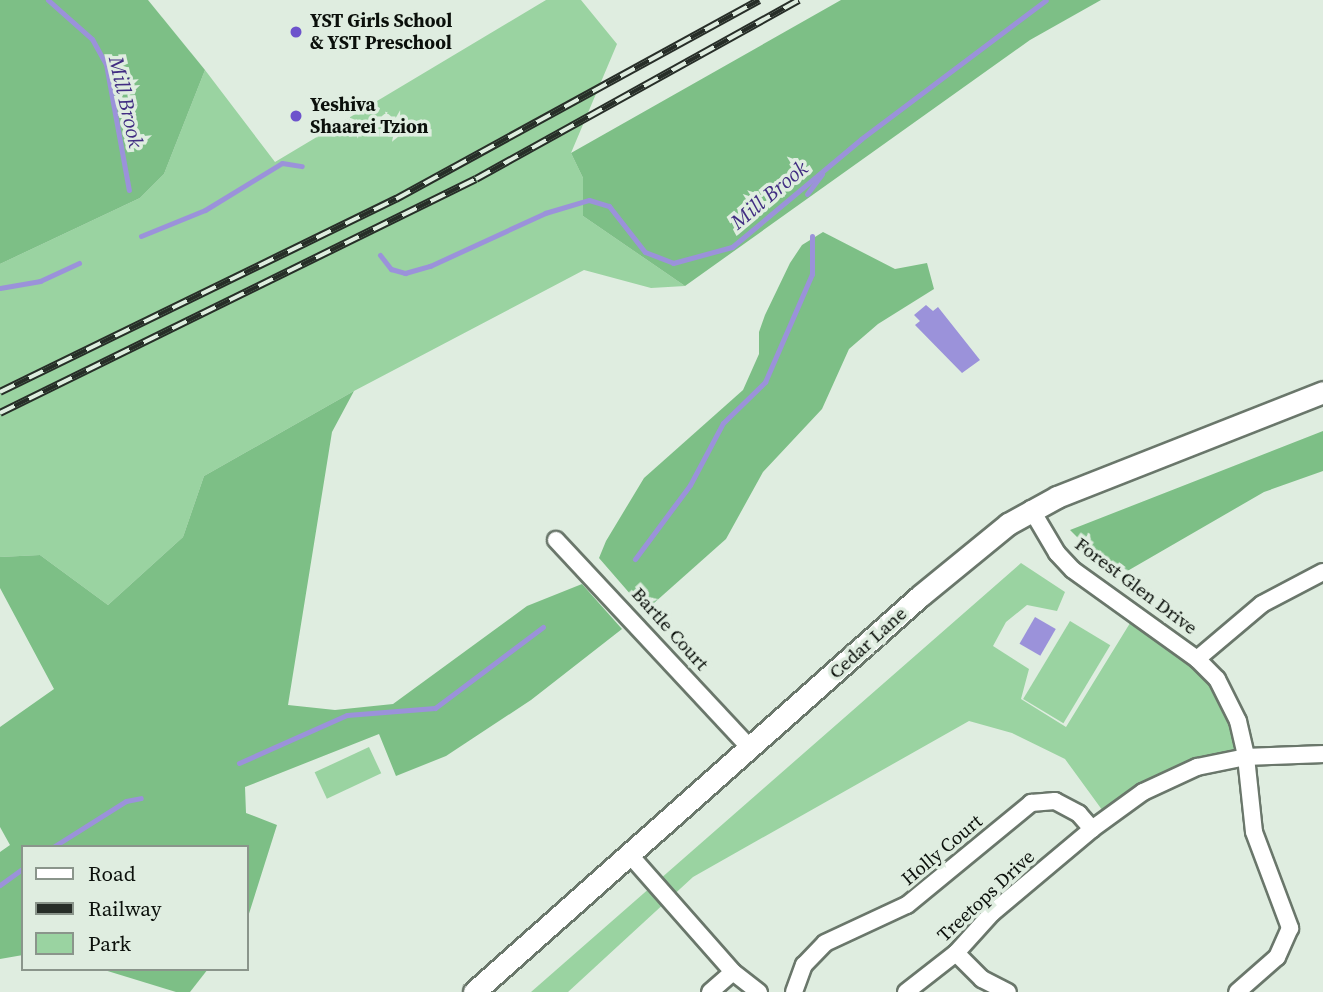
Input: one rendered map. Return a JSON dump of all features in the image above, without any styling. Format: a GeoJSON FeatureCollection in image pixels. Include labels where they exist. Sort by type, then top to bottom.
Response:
{"type":"FeatureCollection","features":[{"type":"Feature","properties":{"kind":"street","name":"Cedar Lane"},"geometry":{"type":"LineString","coordinates":[[474,992],[920,596],[1031,509],[1323,392]]}},
{"type":"Feature","properties":{"kind":"street","name":"Forest Glen Drive"},"geometry":{"type":"LineString","coordinates":[[1031,509],[1057,553],[1073,570],[1197,659],[1229,700],[1246,757],[1254,832],[1290,928],[1277,957],[1237,992]]}},
{"type":"Feature","properties":{"kind":"street","name":"Bartle Court"},"geometry":{"type":"LineString","coordinates":[[556,540],[750,748]]}},
{"type":"Feature","properties":{"kind":"street","name":"Forest Glen Drive"},"geometry":{"type":"LineString","coordinates":[[1197,659],[1262,604],[1323,572]]}},
{"type":"Feature","properties":{"kind":"street"},"geometry":{"type":"LineString","coordinates":[[1246,757],[1323,754]]}},
{"type":"Feature","properties":{"kind":"street","name":"Treetops Drive"},"geometry":{"type":"LineString","coordinates":[[906,992],[956,953],[992,913],[1092,829],[1169,777],[1218,761],[1246,757]]}},
{"type":"Feature","properties":{"kind":"street","name":"Holly Court"},"geometry":{"type":"LineString","coordinates":[[794,992],[804,965],[825,943],[907,905],[1031,803],[1055,802],[1079,814],[1092,829]]}},
{"type":"Feature","properties":{"kind":"street"},"geometry":{"type":"LineString","coordinates":[[629,854],[733,972],[759,992]]}},
{"type":"Feature","properties":{"kind":"street"},"geometry":{"type":"LineString","coordinates":[[956,953],[982,979],[1008,992]]}},
{"type":"Feature","properties":{"kind":"street"},"geometry":{"type":"LineString","coordinates":[[710,992],[733,972]]}},
{"type":"Feature","properties":{"kind":"green space"},"geometry":{"type":"Polygon","coordinates":[[[0,0],[148,0],[205,70],[164,174],[140,198],[0,264],[0,0]]]}},
{"type":"Feature","properties":{"kind":"green space"},"geometry":{"type":"Polygon","coordinates":[[[546,0],[581,0],[617,44],[571,153],[583,178],[583,216],[685,286],[651,288],[584,270],[354,391],[204,476],[183,537],[108,605],[40,555],[0,557],[0,264],[140,198],[164,174],[205,70],[275,162],[546,0]]]}},
{"type":"Feature","properties":{"kind":"green space"},"geometry":{"type":"Polygon","coordinates":[[[841,0],[1101,0],[1030,40],[685,286],[583,216],[583,178],[571,153],[841,0]]]}},
{"type":"Feature","properties":{"kind":"green space"},"geometry":{"type":"Polygon","coordinates":[[[823,232],[895,269],[927,263],[934,289],[878,324],[849,349],[822,409],[763,472],[726,539],[645,611],[599,558],[606,541],[644,478],[743,390],[759,354],[759,332],[765,315],[790,263],[802,245],[823,232]]]}},
{"type":"Feature","properties":{"kind":"green space"},"geometry":{"type":"Polygon","coordinates":[[[354,391],[332,432],[288,705],[335,710],[393,704],[527,606],[582,584],[622,629],[531,700],[446,756],[396,776],[379,734],[245,787],[246,813],[277,825],[248,917],[248,845],[21,845],[21,955],[0,959],[0,852],[10,845],[0,827],[0,727],[54,689],[0,588],[0,557],[40,555],[108,605],[183,537],[204,476],[354,391]]]}},
{"type":"Feature","properties":{"kind":"green space"},"geometry":{"type":"Polygon","coordinates":[[[1323,431],[1323,471],[1264,492],[1117,577],[1070,530],[1323,431]]]}},
{"type":"Feature","properties":{"kind":"green space"},"geometry":{"type":"Polygon","coordinates":[[[1021,563],[1065,592],[1057,611],[1027,605],[1006,622],[993,646],[1029,669],[1021,699],[1066,727],[1135,615],[1217,679],[1246,757],[1218,761],[1108,818],[1065,759],[1012,733],[969,721],[693,877],[568,992],[531,992],[1021,563]]]}},
{"type":"Feature","properties":{"kind":"green space"},"geometry":{"type":"Polygon","coordinates":[[[1070,621],[1110,645],[1063,723],[1023,699],[1070,621]]]}},
{"type":"Feature","properties":{"kind":"green space"},"geometry":{"type":"Polygon","coordinates":[[[369,747],[381,773],[327,799],[315,772],[369,747]]]}},
{"type":"Feature","properties":{"kind":"green space"},"geometry":{"type":"Polygon","coordinates":[[[108,971],[206,971],[190,992],[176,992],[108,971]]]}},
{"type":"Feature","properties":{"kind":"shaded area"},"geometry":{"type":"Polygon","coordinates":[[[926,305],[933,311],[938,307],[980,360],[962,373],[915,325],[920,321],[914,315],[926,305]]]}},
{"type":"Feature","properties":{"kind":"shaded area"},"geometry":{"type":"Polygon","coordinates":[[[1035,617],[1056,629],[1040,656],[1020,644],[1035,617]]]}},
{"type":"Feature","properties":{"kind":"waterway","name":"Mill Brook"},"geometry":{"type":"LineString","coordinates":[[48,0],[92,39],[106,64],[129,190]]}},
{"type":"Feature","properties":{"kind":"waterway","name":"Mill Brook"},"geometry":{"type":"LineString","coordinates":[[380,255],[391,269],[405,273],[430,266],[545,213],[589,200],[609,206],[645,252],[673,263],[732,247],[861,139],[1046,0]]}},
{"type":"Feature","properties":{"kind":"waterway","name":"Mill Brook"},"geometry":{"type":"LineString","coordinates":[[141,236],[205,210],[282,163],[302,166]]}},
{"type":"Feature","properties":{"kind":"waterway"},"geometry":{"type":"LineString","coordinates":[[807,194],[822,174]]}},
{"type":"Feature","properties":{"kind":"waterway"},"geometry":{"type":"LineString","coordinates":[[635,559],[690,485],[723,423],[765,382],[812,274],[812,236]]}},
{"type":"Feature","properties":{"kind":"waterway"},"geometry":{"type":"LineString","coordinates":[[0,288],[40,281],[79,263]]}},
{"type":"Feature","properties":{"kind":"waterway"},"geometry":{"type":"LineString","coordinates":[[239,763],[347,715],[435,708],[543,627]]}},
{"type":"Feature","properties":{"kind":"waterway"},"geometry":{"type":"LineString","coordinates":[[56,845],[126,801],[141,798]]}},
{"type":"Feature","properties":{"kind":"waterway"},"geometry":{"type":"LineString","coordinates":[[0,885],[21,869]]}},
{"type":"Feature","properties":{"kind":"railway"},"geometry":{"type":"LineString","coordinates":[[0,392],[396,199],[759,0]]}},
{"type":"Feature","properties":{"kind":"railway"},"geometry":{"type":"LineString","coordinates":[[0,413],[476,179],[799,0]]}},
{"type":"Feature","properties":{"kind":"place","name":"YST Girls School & YST Preschool"},"geometry":{"type":"Point","coordinates":[296,32]}},
{"type":"Feature","properties":{"kind":"place","name":"Yeshiva Shaarei Tzion"},"geometry":{"type":"Point","coordinates":[296,116]}}]}
